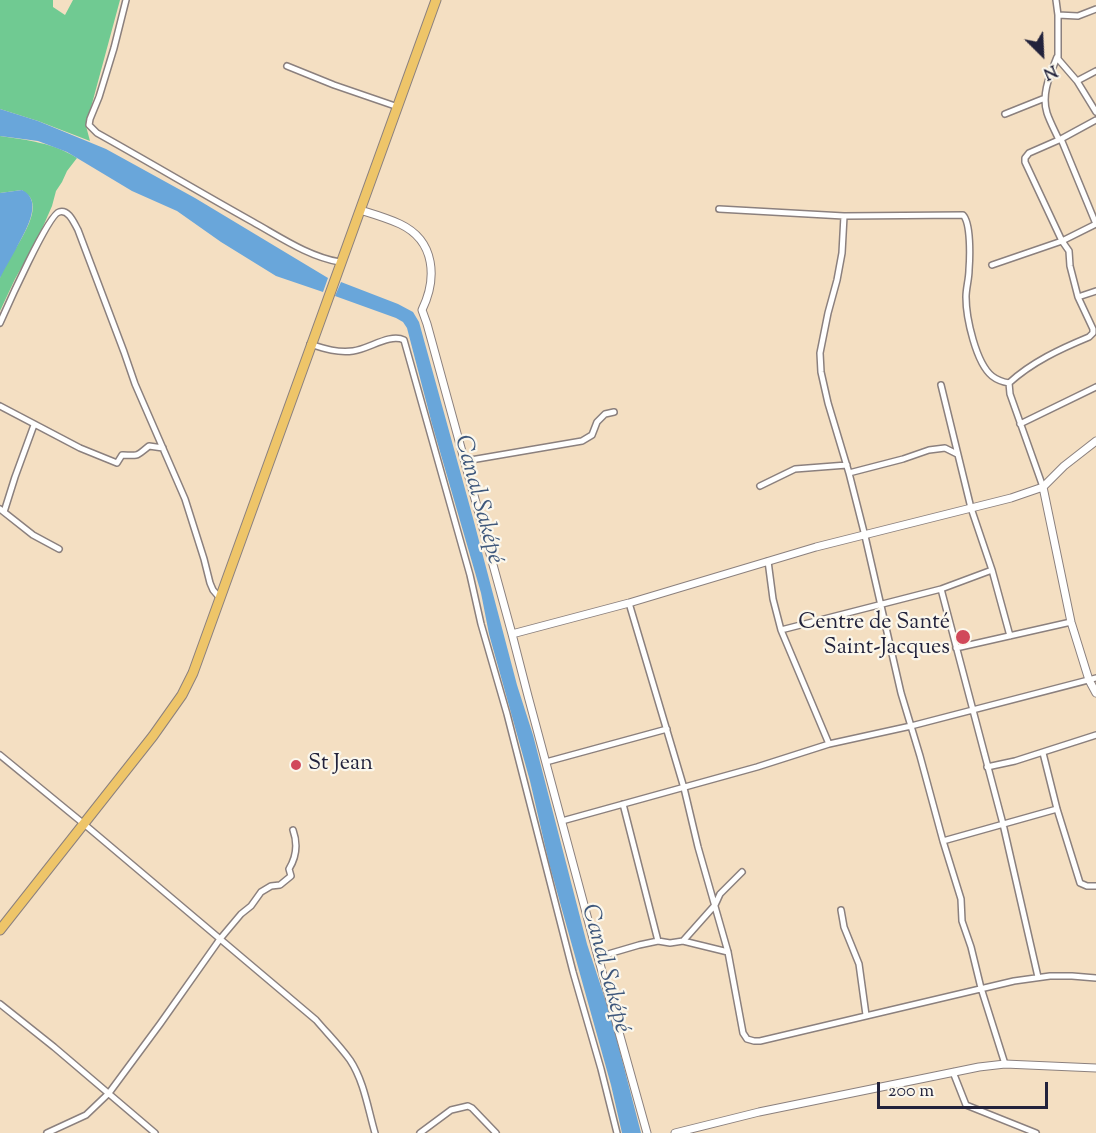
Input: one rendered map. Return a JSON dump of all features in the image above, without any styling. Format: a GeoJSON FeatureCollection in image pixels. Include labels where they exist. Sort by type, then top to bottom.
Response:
{"type":"FeatureCollection","features":[{"type":"Feature","properties":{"kind":"main road"},"geometry":{"type":"LineString","coordinates":[[0,930],[153,736],[182,694],[193,673],[436,0]]}},
{"type":"Feature","properties":{"kind":"street"},"geometry":{"type":"LineString","coordinates":[[126,0],[114,48],[89,124],[98,133],[268,231],[339,265]]}},
{"type":"Feature","properties":{"kind":"street"},"geometry":{"type":"LineString","coordinates":[[1056,0],[1058,59],[1077,81],[1096,112]]}},
{"type":"Feature","properties":{"kind":"street"},"geometry":{"type":"LineString","coordinates":[[1058,15],[1078,16],[1096,9]]}},
{"type":"Feature","properties":{"kind":"street"},"geometry":{"type":"LineString","coordinates":[[992,265],[1062,241],[1096,224],[1047,113],[1045,98],[1048,81],[1058,55]]}},
{"type":"Feature","properties":{"kind":"street"},"geometry":{"type":"LineString","coordinates":[[287,66],[334,86],[398,107]]}},
{"type":"Feature","properties":{"kind":"street"},"geometry":{"type":"LineString","coordinates":[[1077,81],[1096,71]]}},
{"type":"Feature","properties":{"kind":"street"},"geometry":{"type":"LineString","coordinates":[[1005,114],[1045,98]]}},
{"type":"Feature","properties":{"kind":"street"},"geometry":{"type":"LineString","coordinates":[[1009,383],[1043,359],[1093,333],[1078,297],[1070,267],[1069,251],[1062,241],[1025,158],[1029,153],[1060,140],[1096,120]]}},
{"type":"Feature","properties":{"kind":"street"},"geometry":{"type":"LineString","coordinates":[[719,208],[844,216],[963,215],[969,238],[966,300],[973,340],[977,354],[991,376],[1009,383]]}},
{"type":"Feature","properties":{"kind":"street"},"geometry":{"type":"LineString","coordinates":[[360,210],[401,224],[412,231],[430,255],[431,284],[422,310],[647,1133]]}},
{"type":"Feature","properties":{"kind":"street"},"geometry":{"type":"LineString","coordinates":[[0,323],[41,239],[56,214],[65,211],[72,218],[78,230],[135,384],[185,499],[210,583],[219,597]]}},
{"type":"Feature","properties":{"kind":"street"},"geometry":{"type":"LineString","coordinates":[[844,216],[842,253],[820,353],[821,372],[865,536],[901,693],[961,899],[962,921],[1005,1064]]}},
{"type":"Feature","properties":{"kind":"street"},"geometry":{"type":"LineString","coordinates":[[1078,297],[1096,291]]}},
{"type":"Feature","properties":{"kind":"street"},"geometry":{"type":"LineString","coordinates":[[310,344],[338,351],[353,351],[387,339],[404,340],[467,564],[617,1133]]}},
{"type":"Feature","properties":{"kind":"street"},"geometry":{"type":"LineString","coordinates":[[1009,383],[1010,394],[1043,487],[1071,621],[1096,693]]}},
{"type":"Feature","properties":{"kind":"street"},"geometry":{"type":"LineString","coordinates":[[941,385],[971,508],[992,570],[1010,636]]}},
{"type":"Feature","properties":{"kind":"street"},"geometry":{"type":"LineString","coordinates":[[1020,424],[1096,387]]}},
{"type":"Feature","properties":{"kind":"street"},"geometry":{"type":"LineString","coordinates":[[1,409],[80,448],[117,462],[122,455],[141,454],[149,446],[163,448]]}},
{"type":"Feature","properties":{"kind":"street"},"geometry":{"type":"LineString","coordinates":[[465,461],[582,441],[592,435],[597,423],[605,414],[614,412]]}},
{"type":"Feature","properties":{"kind":"street"},"geometry":{"type":"LineString","coordinates":[[34,425],[2,511],[33,535],[59,549]]}},
{"type":"Feature","properties":{"kind":"street"},"geometry":{"type":"LineString","coordinates":[[512,634],[629,603],[768,561],[1011,498],[1043,487],[1064,466],[1096,441]]}},
{"type":"Feature","properties":{"kind":"street"},"geometry":{"type":"LineString","coordinates":[[849,473],[929,450],[945,448],[957,453]]}},
{"type":"Feature","properties":{"kind":"street"},"geometry":{"type":"LineString","coordinates":[[760,486],[795,469],[847,465]]}},
{"type":"Feature","properties":{"kind":"street"},"geometry":{"type":"LineString","coordinates":[[768,561],[773,599],[781,630],[829,744]]}},
{"type":"Feature","properties":{"kind":"street"},"geometry":{"type":"LineString","coordinates":[[781,630],[941,589],[992,570]]}},
{"type":"Feature","properties":{"kind":"street"},"geometry":{"type":"LineString","coordinates":[[941,589],[1003,824],[1038,976]]}},
{"type":"Feature","properties":{"kind":"street"},"geometry":{"type":"LineString","coordinates":[[629,603],[684,788],[728,952],[743,1033],[747,1039],[760,1041],[1038,976],[1096,978]]}},
{"type":"Feature","properties":{"kind":"street"},"geometry":{"type":"LineString","coordinates":[[956,648],[1071,621]]}},
{"type":"Feature","properties":{"kind":"street"},"geometry":{"type":"LineString","coordinates":[[562,821],[757,767],[829,744],[973,711],[1093,679]]}},
{"type":"Feature","properties":{"kind":"street"},"geometry":{"type":"LineString","coordinates":[[546,762],[667,729]]}},
{"type":"Feature","properties":{"kind":"street"},"geometry":{"type":"LineString","coordinates":[[987,767],[1043,753],[1096,735]]}},
{"type":"Feature","properties":{"kind":"street"},"geometry":{"type":"LineString","coordinates":[[1043,753],[1080,882],[1087,886],[1096,886]]}},
{"type":"Feature","properties":{"kind":"street"},"geometry":{"type":"LineString","coordinates":[[0,755],[316,1020],[351,1061],[361,1083],[375,1133]]}},
{"type":"Feature","properties":{"kind":"street"},"geometry":{"type":"LineString","coordinates":[[623,804],[658,941]]}},
{"type":"Feature","properties":{"kind":"street"},"geometry":{"type":"LineString","coordinates":[[943,840],[1057,808]]}},
{"type":"Feature","properties":{"kind":"street"},"geometry":{"type":"LineString","coordinates":[[45,1133],[86,1116],[109,1094],[220,939],[261,892],[271,886],[280,885],[291,876],[289,869],[296,858],[297,840],[293,830]]}},
{"type":"Feature","properties":{"kind":"street"},"geometry":{"type":"LineString","coordinates":[[683,941],[715,905],[720,894],[742,872]]}},
{"type":"Feature","properties":{"kind":"street"},"geometry":{"type":"LineString","coordinates":[[841,910],[844,927],[859,964],[866,1015]]}},
{"type":"Feature","properties":{"kind":"street"},"geometry":{"type":"LineString","coordinates":[[598,957],[658,941],[670,943],[683,941],[728,952]]}},
{"type":"Feature","properties":{"kind":"street"},"geometry":{"type":"LineString","coordinates":[[0,1004],[155,1133]]}},
{"type":"Feature","properties":{"kind":"street"},"geometry":{"type":"LineString","coordinates":[[675,1133],[759,1112],[979,1067],[1005,1064],[1096,1068]]}},
{"type":"Feature","properties":{"kind":"street"},"geometry":{"type":"LineString","coordinates":[[953,1072],[966,1105],[1036,1133]]}},
{"type":"Feature","properties":{"kind":"street"},"geometry":{"type":"LineString","coordinates":[[420,1133],[452,1110],[468,1106],[496,1133]]}},
{"type":"Feature","properties":{"kind":"green space"},"geometry":{"type":"Polygon","coordinates":[[[0,0],[53,0],[53,7],[65,15],[73,0],[120,0],[86,126],[90,141],[0,109],[0,0]]]}},
{"type":"Feature","properties":{"kind":"green space"},"geometry":{"type":"Polygon","coordinates":[[[0,136],[50,146],[77,158],[56,191],[38,238],[0,311],[0,278],[28,225],[33,204],[22,190],[0,193],[0,136]]]}},
{"type":"Feature","properties":{"kind":"water"},"geometry":{"type":"Polygon","coordinates":[[[0,109],[38,121],[106,149],[195,198],[328,278],[323,292],[276,276],[177,211],[132,191],[67,152],[38,141],[0,136],[0,109]]]}},
{"type":"Feature","properties":{"kind":"water"},"geometry":{"type":"Polygon","coordinates":[[[22,190],[29,195],[32,202],[31,218],[0,278],[0,193],[22,190]]]}},
{"type":"Feature","properties":{"kind":"water"},"geometry":{"type":"Polygon","coordinates":[[[341,282],[398,304],[413,312],[419,322],[517,685],[533,735],[587,944],[611,1017],[641,1133],[622,1133],[489,634],[481,593],[407,328],[396,318],[335,296],[341,282]]]}},
{"type":"Feature","properties":{"kind":"place","name":"Centre de Santé Saint-Jacques"},"geometry":{"type":"Point","coordinates":[963,637]}},
{"type":"Feature","properties":{"kind":"place","name":"St Jean"},"geometry":{"type":"Point","coordinates":[296,765]}},
{"type":"Feature","properties":{"kind":"water label","name":"Canal Saképé"},"geometry":{"type":"Point","coordinates":[477,500]}},
{"type":"Feature","properties":{"kind":"water label","name":"Canal Saképé"},"geometry":{"type":"Point","coordinates":[604,969]}}]}
